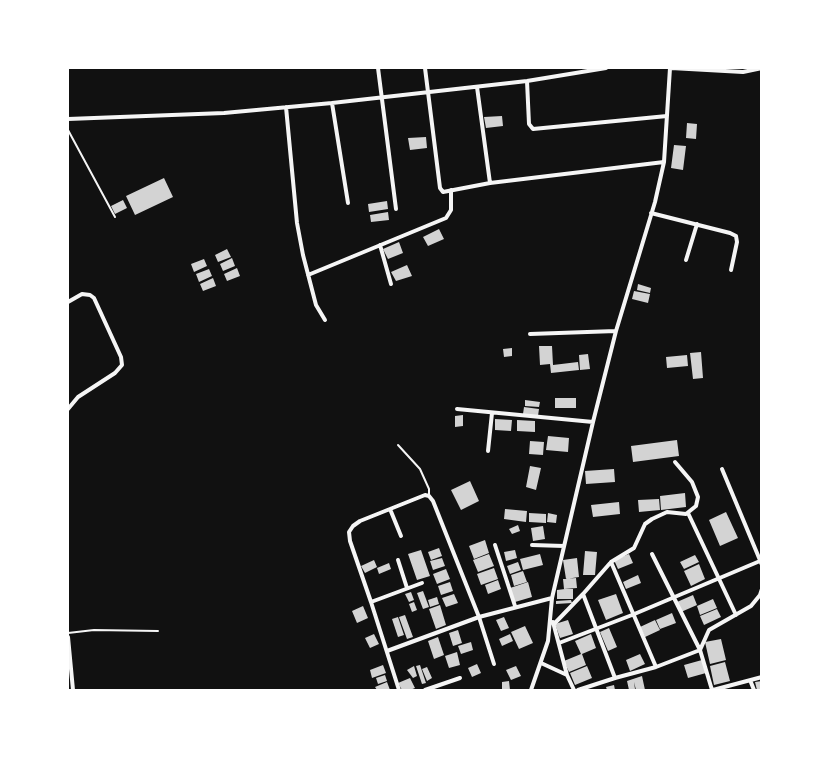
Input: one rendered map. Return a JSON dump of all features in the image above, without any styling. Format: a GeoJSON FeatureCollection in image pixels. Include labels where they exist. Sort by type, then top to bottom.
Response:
{"type":"FeatureCollection","features":[{"type":"Feature","properties":{"kind":"street"},"geometry":{"type":"LineString","coordinates":[[378,68],[396,209]]}},
{"type":"Feature","properties":{"kind":"street"},"geometry":{"type":"LineString","coordinates":[[425,68],[440,188],[443,192],[490,183],[664,162]]}},
{"type":"Feature","properties":{"kind":"street"},"geometry":{"type":"LineString","coordinates":[[573,68],[574,74]]}},
{"type":"Feature","properties":{"kind":"street"},"geometry":{"type":"LineString","coordinates":[[68,119],[224,113],[332,103],[527,81],[606,68]]}},
{"type":"Feature","properties":{"kind":"street"},"geometry":{"type":"LineString","coordinates":[[531,690],[548,641],[552,598],[593,422],[616,331],[664,162],[670,68],[743,72],[762,68]]}},
{"type":"Feature","properties":{"kind":"street"},"geometry":{"type":"LineString","coordinates":[[527,81],[529,124],[533,129],[667,116]]}},
{"type":"Feature","properties":{"kind":"street"},"geometry":{"type":"LineString","coordinates":[[476,87],[490,183]]}},
{"type":"Feature","properties":{"kind":"street"},"geometry":{"type":"LineString","coordinates":[[332,103],[348,202]]}},
{"type":"Feature","properties":{"kind":"street"},"geometry":{"type":"LineString","coordinates":[[286,107],[298,223],[316,305],[325,320]]}},
{"type":"Feature","properties":{"kind":"street"},"geometry":{"type":"LineString","coordinates":[[308,275],[446,218],[451,210],[451,190]]}},
{"type":"Feature","properties":{"kind":"street"},"geometry":{"type":"LineString","coordinates":[[651,212],[736,236],[738,242],[731,270]]}},
{"type":"Feature","properties":{"kind":"street"},"geometry":{"type":"LineString","coordinates":[[686,260],[697,224]]}},
{"type":"Feature","properties":{"kind":"street"},"geometry":{"type":"LineString","coordinates":[[380,245],[391,284]]}},
{"type":"Feature","properties":{"kind":"street"},"geometry":{"type":"LineString","coordinates":[[68,302],[82,294],[94,298],[121,357],[122,365],[115,373],[78,397],[68,409]]}},
{"type":"Feature","properties":{"kind":"street"},"geometry":{"type":"LineString","coordinates":[[530,334],[616,331]]}},
{"type":"Feature","properties":{"kind":"street"},"geometry":{"type":"LineString","coordinates":[[457,410],[593,422]]}},
{"type":"Feature","properties":{"kind":"street"},"geometry":{"type":"LineString","coordinates":[[488,451],[492,413]]}},
{"type":"Feature","properties":{"kind":"street"},"geometry":{"type":"LineString","coordinates":[[554,624],[611,562],[634,548],[645,524],[652,518],[667,512],[688,513],[696,506],[698,496],[692,482],[675,462]]}},
{"type":"Feature","properties":{"kind":"street"},"geometry":{"type":"LineString","coordinates":[[559,643],[632,616],[761,563],[722,468]]}},
{"type":"Feature","properties":{"kind":"street"},"geometry":{"type":"LineString","coordinates":[[399,690],[350,541],[349,532],[360,521],[425,495],[429,496],[433,501],[479,617],[494,664]]}},
{"type":"Feature","properties":{"kind":"street"},"geometry":{"type":"LineString","coordinates":[[390,509],[401,536]]}},
{"type":"Feature","properties":{"kind":"street"},"geometry":{"type":"LineString","coordinates":[[688,513],[736,615]]}},
{"type":"Feature","properties":{"kind":"street"},"geometry":{"type":"LineString","coordinates":[[495,545],[515,606]]}},
{"type":"Feature","properties":{"kind":"street"},"geometry":{"type":"LineString","coordinates":[[532,545],[564,546]]}},
{"type":"Feature","properties":{"kind":"street"},"geometry":{"type":"LineString","coordinates":[[652,554],[700,650],[713,690],[762,677]]}},
{"type":"Feature","properties":{"kind":"street"},"geometry":{"type":"LineString","coordinates":[[398,560],[407,588]]}},
{"type":"Feature","properties":{"kind":"street"},"geometry":{"type":"LineString","coordinates":[[611,562],[632,616],[656,668]]}},
{"type":"Feature","properties":{"kind":"street"},"geometry":{"type":"LineString","coordinates":[[371,602],[422,583]]}},
{"type":"Feature","properties":{"kind":"street"},"geometry":{"type":"LineString","coordinates":[[578,690],[615,678],[656,668],[700,650],[709,630],[751,606],[760,595],[762,589]]}},
{"type":"Feature","properties":{"kind":"street"},"geometry":{"type":"LineString","coordinates":[[583,594],[615,678]]}},
{"type":"Feature","properties":{"kind":"street"},"geometry":{"type":"LineString","coordinates":[[387,651],[479,617],[515,606],[552,598]]}},
{"type":"Feature","properties":{"kind":"street"},"geometry":{"type":"LineString","coordinates":[[551,612],[567,675],[574,690]]}},
{"type":"Feature","properties":{"kind":"street"},"geometry":{"type":"LineString","coordinates":[[68,637],[73,690]]}},
{"type":"Feature","properties":{"kind":"street"},"geometry":{"type":"LineString","coordinates":[[541,663],[567,675]]}},
{"type":"Feature","properties":{"kind":"street"},"geometry":{"type":"LineString","coordinates":[[425,690],[460,678]]}},
{"type":"Feature","properties":{"kind":"street"},"geometry":{"type":"LineString","coordinates":[[750,680],[754,690]]}},
{"type":"Feature","properties":{"kind":"lane"},"geometry":{"type":"LineString","coordinates":[[68,130],[115,217]]}},
{"type":"Feature","properties":{"kind":"lane"},"geometry":{"type":"LineString","coordinates":[[398,445],[420,469],[429,490],[429,496]]}},
{"type":"Feature","properties":{"kind":"lane"},"geometry":{"type":"LineString","coordinates":[[68,633],[94,630],[158,631]]}},
{"type":"Feature","properties":{"kind":"building"},"geometry":{"type":"Polygon","coordinates":[[[502,116],[503,126],[486,128],[484,117],[502,116]]]}},
{"type":"Feature","properties":{"kind":"building"},"geometry":{"type":"Polygon","coordinates":[[[687,123],[697,124],[696,139],[686,138],[687,123]]]}},
{"type":"Feature","properties":{"kind":"building"},"geometry":{"type":"Polygon","coordinates":[[[426,137],[427,148],[410,150],[408,138],[426,137]]]}},
{"type":"Feature","properties":{"kind":"building"},"geometry":{"type":"Polygon","coordinates":[[[674,145],[686,146],[683,170],[671,168],[674,145]]]}},
{"type":"Feature","properties":{"kind":"building"},"geometry":{"type":"Polygon","coordinates":[[[164,178],[173,197],[135,215],[126,196],[164,178]]]}},
{"type":"Feature","properties":{"kind":"building"},"geometry":{"type":"Polygon","coordinates":[[[123,200],[127,208],[115,214],[111,206],[123,200]]]}},
{"type":"Feature","properties":{"kind":"building"},"geometry":{"type":"Polygon","coordinates":[[[387,201],[388,209],[369,212],[368,204],[387,201]]]}},
{"type":"Feature","properties":{"kind":"building"},"geometry":{"type":"Polygon","coordinates":[[[388,212],[389,220],[371,222],[370,215],[388,212]]]}},
{"type":"Feature","properties":{"kind":"building"},"geometry":{"type":"Polygon","coordinates":[[[439,229],[444,239],[428,246],[423,237],[439,229]]]}},
{"type":"Feature","properties":{"kind":"building"},"geometry":{"type":"Polygon","coordinates":[[[399,242],[403,253],[388,259],[383,249],[399,242]]]}},
{"type":"Feature","properties":{"kind":"building"},"geometry":{"type":"Polygon","coordinates":[[[227,249],[231,257],[218,262],[215,255],[227,249]]]}},
{"type":"Feature","properties":{"kind":"building"},"geometry":{"type":"Polygon","coordinates":[[[232,258],[235,266],[223,271],[220,264],[232,258]]]}},
{"type":"Feature","properties":{"kind":"building"},"geometry":{"type":"Polygon","coordinates":[[[204,259],[207,266],[194,272],[191,264],[204,259]]]}},
{"type":"Feature","properties":{"kind":"building"},"geometry":{"type":"Polygon","coordinates":[[[407,265],[412,276],[396,281],[391,272],[407,265]]]}},
{"type":"Feature","properties":{"kind":"building"},"geometry":{"type":"Polygon","coordinates":[[[237,268],[240,276],[227,281],[224,274],[237,268]]]}},
{"type":"Feature","properties":{"kind":"building"},"geometry":{"type":"Polygon","coordinates":[[[209,269],[212,276],[199,282],[196,274],[209,269]]]}},
{"type":"Feature","properties":{"kind":"building"},"geometry":{"type":"Polygon","coordinates":[[[213,278],[216,286],[203,291],[200,284],[213,278]]]}},
{"type":"Feature","properties":{"kind":"building"},"geometry":{"type":"Polygon","coordinates":[[[638,284],[651,288],[650,293],[637,290],[638,284]]]}},
{"type":"Feature","properties":{"kind":"building"},"geometry":{"type":"Polygon","coordinates":[[[634,291],[650,294],[648,303],[632,299],[634,291]]]}},
{"type":"Feature","properties":{"kind":"building"},"geometry":{"type":"Polygon","coordinates":[[[539,346],[552,346],[553,365],[578,362],[579,370],[551,373],[550,364],[540,365],[539,346]]]}},
{"type":"Feature","properties":{"kind":"building"},"geometry":{"type":"Polygon","coordinates":[[[512,348],[512,356],[504,357],[503,349],[512,348]]]}},
{"type":"Feature","properties":{"kind":"building"},"geometry":{"type":"Polygon","coordinates":[[[701,352],[703,378],[693,379],[690,353],[701,352]]]}},
{"type":"Feature","properties":{"kind":"building"},"geometry":{"type":"Polygon","coordinates":[[[588,354],[590,369],[580,370],[579,355],[588,354]]]}},
{"type":"Feature","properties":{"kind":"building"},"geometry":{"type":"Polygon","coordinates":[[[687,355],[688,366],[667,368],[666,357],[687,355]]]}},
{"type":"Feature","properties":{"kind":"building"},"geometry":{"type":"Polygon","coordinates":[[[555,398],[576,398],[576,408],[555,408],[555,398]]]}},
{"type":"Feature","properties":{"kind":"building"},"geometry":{"type":"Polygon","coordinates":[[[525,400],[540,402],[539,407],[525,406],[525,400]]]}},
{"type":"Feature","properties":{"kind":"building"},"geometry":{"type":"Polygon","coordinates":[[[524,407],[539,409],[538,416],[523,414],[524,407]]]}},
{"type":"Feature","properties":{"kind":"building"},"geometry":{"type":"Polygon","coordinates":[[[463,415],[463,426],[455,427],[455,416],[463,415]]]}},
{"type":"Feature","properties":{"kind":"building"},"geometry":{"type":"Polygon","coordinates":[[[495,419],[512,420],[511,431],[495,430],[495,419]]]}},
{"type":"Feature","properties":{"kind":"building"},"geometry":{"type":"Polygon","coordinates":[[[517,420],[535,421],[535,432],[517,431],[517,420]]]}},
{"type":"Feature","properties":{"kind":"building"},"geometry":{"type":"Polygon","coordinates":[[[548,436],[569,438],[568,452],[546,450],[548,436]]]}},
{"type":"Feature","properties":{"kind":"building"},"geometry":{"type":"Polygon","coordinates":[[[677,440],[679,456],[633,462],[631,446],[677,440]]]}},
{"type":"Feature","properties":{"kind":"building"},"geometry":{"type":"Polygon","coordinates":[[[530,441],[544,442],[543,455],[529,454],[530,441]]]}},
{"type":"Feature","properties":{"kind":"building"},"geometry":{"type":"Polygon","coordinates":[[[530,466],[541,468],[536,490],[526,487],[530,466]]]}},
{"type":"Feature","properties":{"kind":"building"},"geometry":{"type":"Polygon","coordinates":[[[614,469],[615,482],[586,484],[585,471],[614,469]]]}},
{"type":"Feature","properties":{"kind":"building"},"geometry":{"type":"Polygon","coordinates":[[[470,481],[479,501],[461,510],[451,490],[470,481]]]}},
{"type":"Feature","properties":{"kind":"building"},"geometry":{"type":"Polygon","coordinates":[[[685,493],[686,507],[661,510],[660,496],[685,493]]]}},
{"type":"Feature","properties":{"kind":"building"},"geometry":{"type":"Polygon","coordinates":[[[659,499],[660,510],[639,512],[638,500],[659,499]]]}},
{"type":"Feature","properties":{"kind":"building"},"geometry":{"type":"Polygon","coordinates":[[[619,502],[620,514],[593,517],[591,505],[619,502]]]}},
{"type":"Feature","properties":{"kind":"building"},"geometry":{"type":"Polygon","coordinates":[[[505,509],[527,511],[526,522],[504,519],[505,509]]]}},
{"type":"Feature","properties":{"kind":"building"},"geometry":{"type":"Polygon","coordinates":[[[726,512],[738,538],[720,546],[709,520],[726,512]]]}},
{"type":"Feature","properties":{"kind":"building"},"geometry":{"type":"Polygon","coordinates":[[[529,513],[546,514],[546,523],[529,522],[529,513]]]}},
{"type":"Feature","properties":{"kind":"building"},"geometry":{"type":"Polygon","coordinates":[[[548,513],[557,515],[556,523],[547,522],[548,513]]]}},
{"type":"Feature","properties":{"kind":"building"},"geometry":{"type":"Polygon","coordinates":[[[518,525],[520,531],[512,534],[509,529],[518,525]]]}},
{"type":"Feature","properties":{"kind":"building"},"geometry":{"type":"Polygon","coordinates":[[[543,526],[545,539],[533,541],[531,528],[543,526]]]}},
{"type":"Feature","properties":{"kind":"building"},"geometry":{"type":"Polygon","coordinates":[[[485,540],[489,553],[474,559],[469,546],[485,540]]]}},
{"type":"Feature","properties":{"kind":"building"},"geometry":{"type":"Polygon","coordinates":[[[439,548],[442,556],[431,560],[428,552],[439,548]]]}},
{"type":"Feature","properties":{"kind":"building"},"geometry":{"type":"Polygon","coordinates":[[[421,550],[430,576],[417,580],[408,554],[421,550]]]}},
{"type":"Feature","properties":{"kind":"building"},"geometry":{"type":"Polygon","coordinates":[[[515,550],[517,558],[506,561],[504,552],[515,550]]]}},
{"type":"Feature","properties":{"kind":"building"},"geometry":{"type":"Polygon","coordinates":[[[585,551],[597,552],[595,575],[583,575],[585,551]]]}},
{"type":"Feature","properties":{"kind":"building"},"geometry":{"type":"Polygon","coordinates":[[[489,554],[494,566],[478,572],[473,560],[489,554]]]}},
{"type":"Feature","properties":{"kind":"building"},"geometry":{"type":"Polygon","coordinates":[[[540,554],[543,565],[523,570],[520,559],[540,554]]]}},
{"type":"Feature","properties":{"kind":"building"},"geometry":{"type":"Polygon","coordinates":[[[629,554],[633,563],[618,569],[614,560],[629,554]]]}},
{"type":"Feature","properties":{"kind":"building"},"geometry":{"type":"Polygon","coordinates":[[[695,555],[699,562],[684,569],[680,562],[695,555]]]}},
{"type":"Feature","properties":{"kind":"building"},"geometry":{"type":"Polygon","coordinates":[[[442,558],[445,566],[433,570],[430,561],[442,558]]]}},
{"type":"Feature","properties":{"kind":"building"},"geometry":{"type":"Polygon","coordinates":[[[577,558],[579,577],[566,579],[563,560],[577,558]]]}},
{"type":"Feature","properties":{"kind":"building"},"geometry":{"type":"Polygon","coordinates":[[[374,560],[377,567],[365,573],[361,566],[374,560]]]}},
{"type":"Feature","properties":{"kind":"building"},"geometry":{"type":"Polygon","coordinates":[[[518,562],[521,570],[510,574],[507,566],[518,562]]]}},
{"type":"Feature","properties":{"kind":"building"},"geometry":{"type":"Polygon","coordinates":[[[389,563],[391,569],[379,574],[377,568],[389,563]]]}},
{"type":"Feature","properties":{"kind":"building"},"geometry":{"type":"Polygon","coordinates":[[[699,564],[705,579],[691,586],[684,571],[699,564]]]}},
{"type":"Feature","properties":{"kind":"building"},"geometry":{"type":"Polygon","coordinates":[[[494,568],[498,579],[481,585],[477,574],[494,568]]]}},
{"type":"Feature","properties":{"kind":"building"},"geometry":{"type":"Polygon","coordinates":[[[446,569],[450,579],[437,584],[433,574],[446,569]]]}},
{"type":"Feature","properties":{"kind":"building"},"geometry":{"type":"Polygon","coordinates":[[[523,571],[527,582],[514,586],[511,575],[523,571]]]}},
{"type":"Feature","properties":{"kind":"building"},"geometry":{"type":"Polygon","coordinates":[[[638,575],[641,583],[626,589],[623,582],[638,575]]]}},
{"type":"Feature","properties":{"kind":"building"},"geometry":{"type":"Polygon","coordinates":[[[576,578],[577,588],[564,589],[563,579],[576,578]]]}},
{"type":"Feature","properties":{"kind":"building"},"geometry":{"type":"Polygon","coordinates":[[[498,580],[501,589],[488,594],[485,585],[498,580]]]}},
{"type":"Feature","properties":{"kind":"building"},"geometry":{"type":"Polygon","coordinates":[[[450,582],[453,591],[441,595],[438,586],[450,582]]]}},
{"type":"Feature","properties":{"kind":"building"},"geometry":{"type":"Polygon","coordinates":[[[528,582],[532,597],[515,602],[510,588],[528,582]]]}},
{"type":"Feature","properties":{"kind":"building"},"geometry":{"type":"Polygon","coordinates":[[[573,589],[573,599],[557,599],[557,590],[573,589]]]}},
{"type":"Feature","properties":{"kind":"building"},"geometry":{"type":"Polygon","coordinates":[[[423,591],[429,607],[423,609],[417,593],[423,591]]]}},
{"type":"Feature","properties":{"kind":"building"},"geometry":{"type":"Polygon","coordinates":[[[411,592],[414,600],[409,602],[405,594],[411,592]]]}},
{"type":"Feature","properties":{"kind":"building"},"geometry":{"type":"Polygon","coordinates":[[[454,594],[458,603],[446,607],[442,598],[454,594]]]}},
{"type":"Feature","properties":{"kind":"building"},"geometry":{"type":"Polygon","coordinates":[[[616,594],[623,613],[606,620],[598,600],[616,594]]]}},
{"type":"Feature","properties":{"kind":"building"},"geometry":{"type":"Polygon","coordinates":[[[693,595],[697,605],[681,612],[677,602],[693,595]]]}},
{"type":"Feature","properties":{"kind":"building"},"geometry":{"type":"Polygon","coordinates":[[[437,597],[439,604],[430,607],[428,600],[437,597]]]}},
{"type":"Feature","properties":{"kind":"building"},"geometry":{"type":"Polygon","coordinates":[[[713,599],[717,608],[700,615],[697,606],[713,599]]]}},
{"type":"Feature","properties":{"kind":"building"},"geometry":{"type":"Polygon","coordinates":[[[571,600],[572,603],[556,604],[556,601],[571,600]]]}},
{"type":"Feature","properties":{"kind":"building"},"geometry":{"type":"Polygon","coordinates":[[[414,602],[417,610],[412,612],[409,604],[414,602]]]}},
{"type":"Feature","properties":{"kind":"building"},"geometry":{"type":"Polygon","coordinates":[[[440,605],[446,625],[436,629],[429,609],[440,605]]]}},
{"type":"Feature","properties":{"kind":"building"},"geometry":{"type":"Polygon","coordinates":[[[363,606],[368,618],[357,623],[352,611],[363,606]]]}},
{"type":"Feature","properties":{"kind":"building"},"geometry":{"type":"Polygon","coordinates":[[[717,609],[721,617],[704,625],[700,616],[717,609]]]}},
{"type":"Feature","properties":{"kind":"building"},"geometry":{"type":"Polygon","coordinates":[[[672,613],[676,623],[660,629],[656,620],[672,613]]]}},
{"type":"Feature","properties":{"kind":"building"},"geometry":{"type":"Polygon","coordinates":[[[405,615],[413,637],[407,639],[399,617],[405,615]]]}},
{"type":"Feature","properties":{"kind":"building"},"geometry":{"type":"Polygon","coordinates":[[[398,617],[404,635],[398,637],[392,619],[398,617]]]}},
{"type":"Feature","properties":{"kind":"building"},"geometry":{"type":"Polygon","coordinates":[[[504,617],[509,628],[501,631],[496,620],[504,617]]]}},
{"type":"Feature","properties":{"kind":"building"},"geometry":{"type":"Polygon","coordinates":[[[568,620],[573,634],[560,638],[555,624],[568,620]]]}},
{"type":"Feature","properties":{"kind":"building"},"geometry":{"type":"Polygon","coordinates":[[[655,620],[660,630],[645,637],[640,627],[655,620]]]}},
{"type":"Feature","properties":{"kind":"building"},"geometry":{"type":"Polygon","coordinates":[[[525,626],[533,643],[519,649],[511,632],[525,626]]]}},
{"type":"Feature","properties":{"kind":"building"},"geometry":{"type":"Polygon","coordinates":[[[609,628],[617,647],[608,651],[600,632],[609,628]]]}},
{"type":"Feature","properties":{"kind":"building"},"geometry":{"type":"Polygon","coordinates":[[[458,630],[462,643],[453,646],[449,633],[458,630]]]}},
{"type":"Feature","properties":{"kind":"building"},"geometry":{"type":"Polygon","coordinates":[[[374,634],[379,644],[370,648],[365,638],[374,634]]]}},
{"type":"Feature","properties":{"kind":"building"},"geometry":{"type":"Polygon","coordinates":[[[510,634],[513,641],[502,646],[499,639],[510,634]]]}},
{"type":"Feature","properties":{"kind":"building"},"geometry":{"type":"Polygon","coordinates":[[[591,634],[596,648],[582,654],[586,665],[569,672],[564,661],[581,654],[575,641],[591,634]]]}},
{"type":"Feature","properties":{"kind":"building"},"geometry":{"type":"Polygon","coordinates":[[[438,637],[444,655],[434,659],[428,641],[438,637]]]}},
{"type":"Feature","properties":{"kind":"building"},"geometry":{"type":"Polygon","coordinates":[[[721,639],[726,660],[710,664],[705,642],[721,639]]]}},
{"type":"Feature","properties":{"kind":"building"},"geometry":{"type":"Polygon","coordinates":[[[471,642],[473,650],[461,654],[458,646],[471,642]]]}},
{"type":"Feature","properties":{"kind":"building"},"geometry":{"type":"Polygon","coordinates":[[[457,652],[460,665],[449,668],[445,656],[457,652]]]}},
{"type":"Feature","properties":{"kind":"building"},"geometry":{"type":"Polygon","coordinates":[[[640,654],[645,664],[630,671],[626,660],[640,654]]]}},
{"type":"Feature","properties":{"kind":"building"},"geometry":{"type":"Polygon","coordinates":[[[702,660],[706,673],[688,678],[684,665],[702,660]]]}},
{"type":"Feature","properties":{"kind":"building"},"geometry":{"type":"Polygon","coordinates":[[[725,662],[730,681],[714,685],[710,666],[725,662]]]}},
{"type":"Feature","properties":{"kind":"building"},"geometry":{"type":"Polygon","coordinates":[[[477,664],[481,673],[472,677],[468,668],[477,664]]]}},
{"type":"Feature","properties":{"kind":"building"},"geometry":{"type":"Polygon","coordinates":[[[383,665],[386,673],[372,678],[370,670],[383,665]]]}},
{"type":"Feature","properties":{"kind":"building"},"geometry":{"type":"Polygon","coordinates":[[[420,665],[426,683],[422,684],[416,666],[420,665]]]}},
{"type":"Feature","properties":{"kind":"building"},"geometry":{"type":"Polygon","coordinates":[[[414,666],[417,676],[413,678],[407,670],[414,666]]]}},
{"type":"Feature","properties":{"kind":"building"},"geometry":{"type":"Polygon","coordinates":[[[516,666],[521,676],[511,680],[506,670],[516,666]]]}},
{"type":"Feature","properties":{"kind":"building"},"geometry":{"type":"Polygon","coordinates":[[[587,666],[592,678],[575,685],[570,673],[587,666]]]}},
{"type":"Feature","properties":{"kind":"building"},"geometry":{"type":"Polygon","coordinates":[[[427,667],[432,678],[427,681],[422,669],[427,667]]]}},
{"type":"Feature","properties":{"kind":"building"},"geometry":{"type":"Polygon","coordinates":[[[385,675],[387,681],[378,684],[376,678],[385,675]]]}},
{"type":"Feature","properties":{"kind":"building"},"geometry":{"type":"Polygon","coordinates":[[[642,676],[645,690],[636,690],[634,682],[635,689],[629,690],[627,681],[642,676]]]}},
{"type":"Feature","properties":{"kind":"building"},"geometry":{"type":"Polygon","coordinates":[[[410,678],[415,688],[402,690],[398,683],[410,678]]]}},
{"type":"Feature","properties":{"kind":"building"},"geometry":{"type":"Polygon","coordinates":[[[509,681],[510,690],[502,690],[502,682],[509,681]]]}},
{"type":"Feature","properties":{"kind":"building"},"geometry":{"type":"Polygon","coordinates":[[[762,681],[762,690],[757,690],[755,682],[762,681]]]}},
{"type":"Feature","properties":{"kind":"building"},"geometry":{"type":"Polygon","coordinates":[[[387,682],[390,690],[377,690],[375,687],[387,682]]]}},
{"type":"Feature","properties":{"kind":"building"},"geometry":{"type":"Polygon","coordinates":[[[614,685],[615,690],[607,690],[606,687],[614,685]]]}}]}
